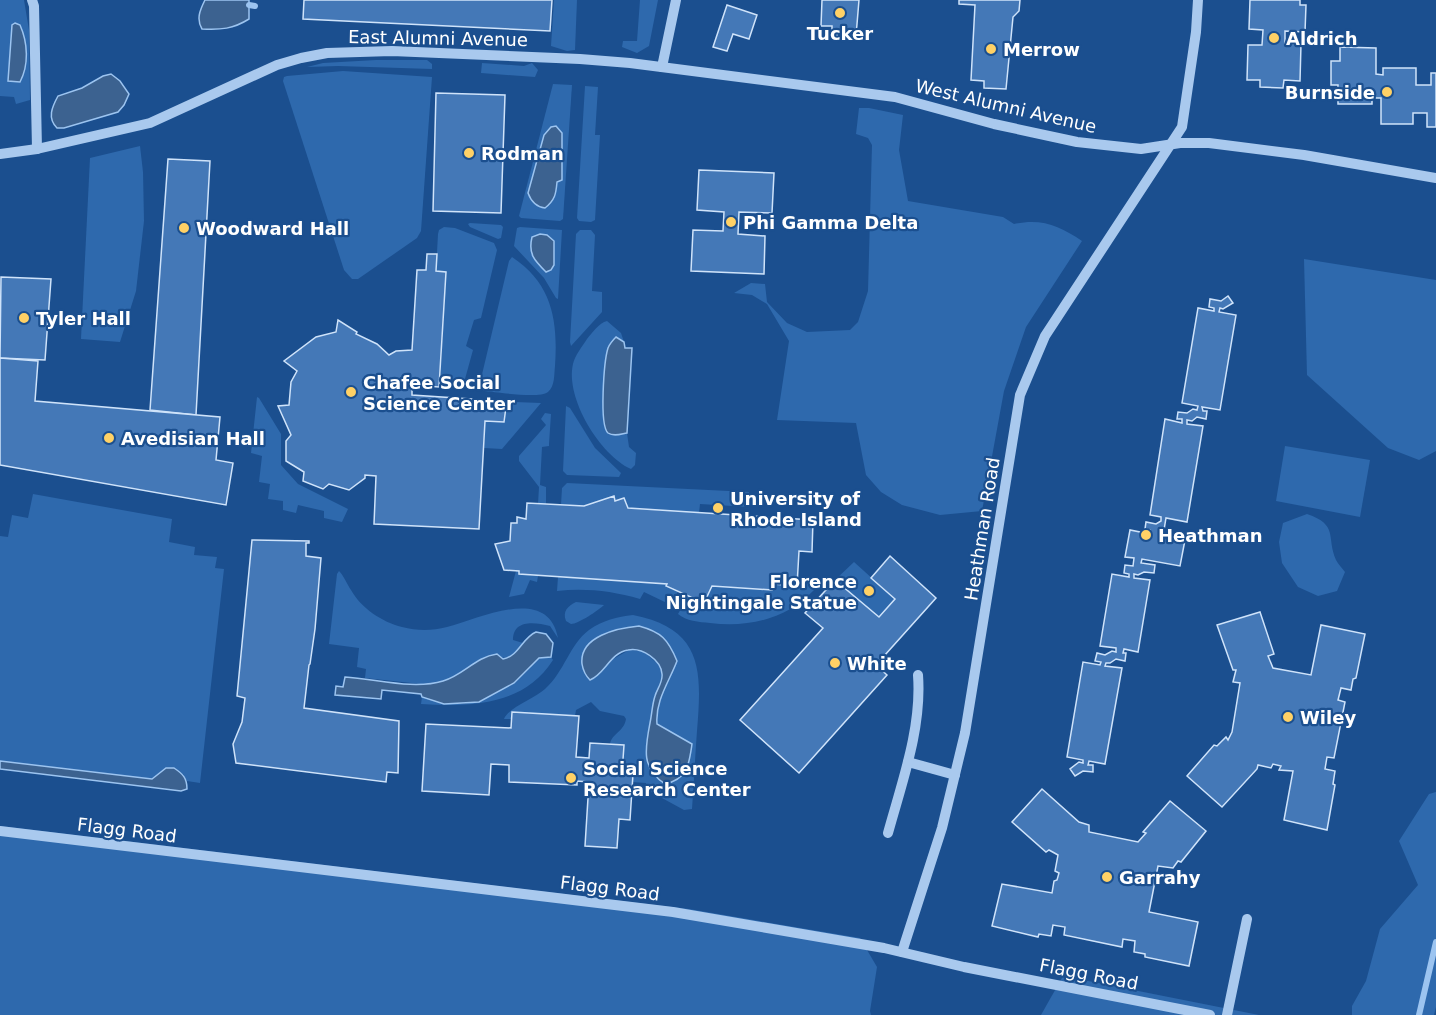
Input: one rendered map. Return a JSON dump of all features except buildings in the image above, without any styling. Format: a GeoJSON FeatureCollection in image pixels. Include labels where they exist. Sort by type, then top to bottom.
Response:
{"type":"FeatureCollection","features":[{"type":"Feature","properties":{"kind":"street"},"geometry":{"type":"LineString","coordinates":[[32,0],[37,149]]}},
{"type":"Feature","properties":{"kind":"street"},"geometry":{"type":"LineString","coordinates":[[662,67],[676,0]]}},
{"type":"Feature","properties":{"kind":"street","name":"Heathman Road"},"geometry":{"type":"LineString","coordinates":[[902,952],[942,828],[965,733],[1020,395],[1045,336],[1179,133],[1184,120],[1198,0]]}},
{"type":"Feature","properties":{"kind":"street","name":"East Alumni Avenue"},"geometry":{"type":"LineString","coordinates":[[0,154],[37,149],[150,123],[277,65],[327,53],[436,52],[598,60],[711,73]]}},
{"type":"Feature","properties":{"kind":"street","name":"West Alumni Avenue"},"geometry":{"type":"LineString","coordinates":[[711,73],[895,97],[994,124],[1077,142],[1141,148],[1209,143],[1295,153],[1436,178]]}},
{"type":"Feature","properties":{"kind":"street"},"geometry":{"type":"LineString","coordinates":[[888,833],[908,762],[920,697],[918,675]]}},
{"type":"Feature","properties":{"kind":"street"},"geometry":{"type":"LineString","coordinates":[[908,762],[955,775]]}},
{"type":"Feature","properties":{"kind":"street","name":"Flagg Road"},"geometry":{"type":"LineString","coordinates":[[0,831],[673,912],[902,952],[964,967],[1210,1015]]}},
{"type":"Feature","properties":{"kind":"street"},"geometry":{"type":"LineString","coordinates":[[1227,1015],[1247,919]]}},
{"type":"Feature","properties":{"kind":"shaded area"},"geometry":{"type":"Polygon","coordinates":[[[0,0],[24,0],[29,30],[30,100],[16,104],[14,97],[0,96],[0,0]],[[15,23],[12,25],[11,58],[27,61],[23,32],[15,23]]]}},
{"type":"Feature","properties":{"kind":"shaded area"},"geometry":{"type":"Polygon","coordinates":[[[205,0],[249,0],[249,19],[227,28],[202,29],[199,18],[205,0]]]}},
{"type":"Feature","properties":{"kind":"shaded area"},"geometry":{"type":"Polygon","coordinates":[[[554,0],[577,0],[575,50],[567,51],[551,46],[554,0]]]}},
{"type":"Feature","properties":{"kind":"shaded area"},"geometry":{"type":"Polygon","coordinates":[[[640,0],[658,0],[649,46],[637,53],[622,47],[623,41],[637,41],[640,0]]]}},
{"type":"Feature","properties":{"kind":"shaded area"},"geometry":{"type":"Polygon","coordinates":[[[15,23],[20,25],[26,46],[25,68],[20,82],[8,81],[12,25],[15,23]]]}},
{"type":"Feature","properties":{"kind":"shaded area"},"geometry":{"type":"Polygon","coordinates":[[[427,60],[432,64],[432,69],[307,67],[323,63],[427,60]]]}},
{"type":"Feature","properties":{"kind":"shaded area"},"geometry":{"type":"Polygon","coordinates":[[[482,63],[524,66],[532,63],[538,70],[535,77],[481,73],[482,63]]]}},
{"type":"Feature","properties":{"kind":"shaded area"},"geometry":{"type":"Polygon","coordinates":[[[343,71],[432,77],[421,231],[417,238],[358,279],[352,279],[344,270],[283,81],[287,76],[343,71]]]}},
{"type":"Feature","properties":{"kind":"shaded area"},"geometry":{"type":"Polygon","coordinates":[[[111,74],[120,81],[129,94],[118,112],[57,128],[51,116],[58,96],[82,88],[111,74]]]}},
{"type":"Feature","properties":{"kind":"shaded area"},"geometry":{"type":"Polygon","coordinates":[[[553,84],[572,85],[563,219],[560,221],[521,218],[519,216],[553,84]]]}},
{"type":"Feature","properties":{"kind":"shaded area"},"geometry":{"type":"Polygon","coordinates":[[[585,86],[598,87],[595,135],[600,135],[595,220],[591,222],[579,221],[577,218],[585,86]]]}},
{"type":"Feature","properties":{"kind":"shaded area"},"geometry":{"type":"Polygon","coordinates":[[[859,108],[903,115],[899,150],[908,201],[1003,217],[1014,224],[1042,223],[1066,231],[1082,241],[1026,327],[1004,391],[982,511],[940,515],[902,505],[881,492],[866,475],[856,423],[777,420],[789,341],[767,304],[752,295],[734,293],[751,283],[765,284],[767,302],[787,323],[807,332],[850,330],[858,322],[868,291],[872,145],[868,138],[856,134],[859,108]]]}},
{"type":"Feature","properties":{"kind":"shaded area"},"geometry":{"type":"Polygon","coordinates":[[[556,126],[562,133],[562,180],[557,182],[554,196],[545,208],[534,203],[528,193],[544,135],[551,127],[556,126]]]}},
{"type":"Feature","properties":{"kind":"shaded area"},"geometry":{"type":"Polygon","coordinates":[[[140,146],[144,221],[136,291],[120,342],[81,339],[90,158],[140,146]]]}},
{"type":"Feature","properties":{"kind":"shaded area"},"geometry":{"type":"Polygon","coordinates":[[[468,224],[501,225],[503,227],[501,238],[498,239],[470,227],[468,224]]]}},
{"type":"Feature","properties":{"kind":"shaded area"},"geometry":{"type":"Polygon","coordinates":[[[444,227],[455,228],[494,243],[497,250],[481,318],[474,320],[466,346],[473,350],[465,379],[459,384],[440,383],[446,272],[436,271],[438,234],[439,230],[444,227]]]}},
{"type":"Feature","properties":{"kind":"shaded area"},"geometry":{"type":"Polygon","coordinates":[[[517,228],[562,230],[558,299],[544,278],[514,246],[517,228]]]}},
{"type":"Feature","properties":{"kind":"shaded area"},"geometry":{"type":"Polygon","coordinates":[[[580,230],[591,230],[595,235],[592,291],[602,292],[602,312],[571,346],[576,234],[580,230]]]}},
{"type":"Feature","properties":{"kind":"shaded area"},"geometry":{"type":"Polygon","coordinates":[[[540,234],[547,235],[554,241],[554,265],[546,272],[535,260],[532,252],[532,237],[540,234]]]}},
{"type":"Feature","properties":{"kind":"shaded area"},"geometry":{"type":"Polygon","coordinates":[[[512,257],[536,279],[550,305],[554,319],[556,350],[554,380],[550,390],[543,394],[508,394],[484,391],[479,387],[509,261],[512,257]]]}},
{"type":"Feature","properties":{"kind":"shaded area"},"geometry":{"type":"Polygon","coordinates":[[[1304,259],[1436,280],[1436,451],[1419,460],[1388,448],[1307,375],[1304,259]]]}},
{"type":"Feature","properties":{"kind":"shaded area"},"geometry":{"type":"Polygon","coordinates":[[[607,321],[621,333],[624,342],[616,337],[606,360],[603,420],[615,436],[627,433],[629,447],[636,453],[635,465],[631,469],[619,462],[597,439],[587,424],[574,393],[572,378],[575,357],[593,331],[607,321]]]}},
{"type":"Feature","properties":{"kind":"shaded area"},"geometry":{"type":"Polygon","coordinates":[[[616,337],[624,342],[625,348],[632,348],[627,433],[615,435],[608,433],[605,428],[603,406],[606,355],[616,337]]]}},
{"type":"Feature","properties":{"kind":"shaded area"},"geometry":{"type":"Polygon","coordinates":[[[257,397],[281,434],[281,465],[298,484],[348,509],[342,522],[324,518],[324,511],[298,505],[296,513],[283,510],[283,501],[268,499],[270,484],[259,482],[262,456],[251,453],[257,397]]]}},
{"type":"Feature","properties":{"kind":"shaded area"},"geometry":{"type":"Polygon","coordinates":[[[493,401],[541,403],[502,449],[484,448],[485,421],[504,421],[506,408],[492,407],[493,401]]]}},
{"type":"Feature","properties":{"kind":"shaded area"},"geometry":{"type":"Polygon","coordinates":[[[566,406],[570,408],[595,448],[621,473],[619,477],[567,475],[563,471],[566,406]]]}},
{"type":"Feature","properties":{"kind":"shaded area"},"geometry":{"type":"Polygon","coordinates":[[[545,413],[551,414],[549,446],[542,447],[540,485],[546,487],[546,504],[538,504],[539,487],[519,461],[519,456],[546,425],[541,419],[545,413]]]}},
{"type":"Feature","properties":{"kind":"shaded area"},"geometry":{"type":"Polygon","coordinates":[[[1285,446],[1370,460],[1360,517],[1276,501],[1285,446]]]}},
{"type":"Feature","properties":{"kind":"shaded area"},"geometry":{"type":"Polygon","coordinates":[[[567,483],[749,492],[749,507],[700,504],[699,513],[628,508],[627,502],[615,501],[614,497],[584,506],[561,505],[562,488],[567,483]]]}},
{"type":"Feature","properties":{"kind":"shaded area"},"geometry":{"type":"Polygon","coordinates":[[[33,494],[172,519],[169,542],[195,547],[194,555],[217,557],[215,568],[224,569],[200,783],[187,781],[183,774],[160,772],[152,779],[0,761],[0,536],[8,537],[12,515],[28,518],[33,494]]]}},
{"type":"Feature","properties":{"kind":"shaded area"},"geometry":{"type":"Polygon","coordinates":[[[1307,514],[1317,518],[1328,527],[1336,560],[1345,572],[1337,591],[1318,596],[1298,587],[1282,563],[1279,542],[1283,523],[1307,514]]]}},
{"type":"Feature","properties":{"kind":"shaded area"},"geometry":{"type":"Polygon","coordinates":[[[854,562],[895,599],[879,617],[835,580],[854,562]]]}},
{"type":"Feature","properties":{"kind":"shaded area"},"geometry":{"type":"Polygon","coordinates":[[[339,571],[360,603],[394,625],[413,629],[436,629],[511,609],[527,609],[541,612],[552,622],[558,638],[550,626],[532,623],[521,625],[514,633],[513,640],[523,643],[511,657],[478,660],[456,676],[442,681],[421,684],[365,678],[366,669],[357,667],[359,648],[329,644],[339,571]]]}},
{"type":"Feature","properties":{"kind":"shaded area"},"geometry":{"type":"Polygon","coordinates":[[[516,571],[519,571],[519,574],[538,576],[537,582],[530,580],[524,594],[509,597],[516,571]]]}},
{"type":"Feature","properties":{"kind":"shaded area"},"geometry":{"type":"Polygon","coordinates":[[[558,577],[667,584],[666,586],[678,592],[669,604],[644,592],[640,599],[599,591],[557,591],[558,577]]]}},
{"type":"Feature","properties":{"kind":"shaded area"},"geometry":{"type":"Polygon","coordinates":[[[797,580],[804,580],[814,590],[792,608],[766,619],[724,624],[693,621],[678,614],[688,596],[704,603],[712,586],[772,590],[773,584],[797,586],[797,580]]]}},
{"type":"Feature","properties":{"kind":"shaded area"},"geometry":{"type":"Polygon","coordinates":[[[576,602],[604,605],[571,624],[566,621],[565,612],[576,602]]]}},
{"type":"Feature","properties":{"kind":"shaded area"},"geometry":{"type":"Polygon","coordinates":[[[633,615],[673,630],[685,642],[693,655],[699,689],[699,709],[692,809],[684,810],[646,791],[646,783],[632,782],[633,774],[622,774],[624,745],[610,744],[625,723],[624,716],[600,711],[591,702],[576,710],[575,716],[512,712],[511,719],[504,719],[516,707],[541,692],[552,682],[576,643],[589,630],[605,621],[633,615]],[[639,626],[608,662],[629,650],[643,651],[659,665],[662,675],[653,706],[646,745],[648,765],[661,695],[677,661],[639,626]]]}},
{"type":"Feature","properties":{"kind":"shaded area"},"geometry":{"type":"Polygon","coordinates":[[[639,626],[663,637],[677,661],[660,699],[657,724],[692,744],[686,770],[673,782],[665,784],[657,778],[648,765],[646,750],[653,703],[662,677],[658,664],[645,653],[628,650],[617,655],[590,680],[582,664],[583,654],[593,640],[611,632],[639,626]]]}},
{"type":"Feature","properties":{"kind":"shaded area"},"geometry":{"type":"Polygon","coordinates":[[[536,632],[546,634],[553,643],[551,657],[539,658],[514,683],[479,702],[444,704],[422,697],[421,694],[382,690],[381,699],[335,695],[336,686],[343,687],[345,677],[407,684],[443,681],[489,656],[497,654],[503,659],[508,657],[536,632]]]}},
{"type":"Feature","properties":{"kind":"shaded area"},"geometry":{"type":"Polygon","coordinates":[[[551,657],[553,660],[541,675],[527,687],[511,695],[477,704],[458,705],[421,704],[422,697],[462,704],[479,702],[514,683],[539,658],[551,657]]]}},
{"type":"Feature","properties":{"kind":"shaded area"},"geometry":{"type":"Polygon","coordinates":[[[0,761],[152,779],[166,768],[174,768],[184,777],[187,789],[181,791],[0,769],[0,761]]]}},
{"type":"Feature","properties":{"kind":"shaded area"},"geometry":{"type":"Polygon","coordinates":[[[1436,792],[1436,1007],[1434,1015],[1352,1015],[1352,1006],[1366,981],[1380,929],[1418,885],[1399,841],[1429,794],[1436,792]]]}},
{"type":"Feature","properties":{"kind":"shaded area"},"geometry":{"type":"Polygon","coordinates":[[[0,826],[689,909],[860,938],[877,967],[871,1015],[0,1015],[0,826]]]}},
{"type":"Feature","properties":{"kind":"shaded area"},"geometry":{"type":"Polygon","coordinates":[[[1063,976],[1259,1015],[1041,1015],[1063,976]]]}},
{"type":"Feature","properties":{"kind":"waterway"},"geometry":{"type":"LineString","coordinates":[[249,5],[255,6]]}},
{"type":"Feature","properties":{"kind":"waterway"},"geometry":{"type":"LineString","coordinates":[[1419,1015],[1436,942]]}},
{"type":"Feature","properties":{"kind":"place","name":"Tucker"},"geometry":{"type":"Point","coordinates":[840,13]}},
{"type":"Feature","properties":{"kind":"place","name":"Aldrich"},"geometry":{"type":"Point","coordinates":[1274,38]}},
{"type":"Feature","properties":{"kind":"place","name":"Merrow"},"geometry":{"type":"Point","coordinates":[991,49]}},
{"type":"Feature","properties":{"kind":"place","name":"Burnside"},"geometry":{"type":"Point","coordinates":[1387,92]}},
{"type":"Feature","properties":{"kind":"place","name":"Rodman"},"geometry":{"type":"Point","coordinates":[469,153]}},
{"type":"Feature","properties":{"kind":"place","name":"Phi Gamma Delta"},"geometry":{"type":"Point","coordinates":[731,222]}},
{"type":"Feature","properties":{"kind":"place","name":"Woodward Hall"},"geometry":{"type":"Point","coordinates":[184,228]}},
{"type":"Feature","properties":{"kind":"place","name":"Tyler Hall"},"geometry":{"type":"Point","coordinates":[24,318]}},
{"type":"Feature","properties":{"kind":"place","name":"Chafee Social Science Center"},"geometry":{"type":"Point","coordinates":[351,392]}},
{"type":"Feature","properties":{"kind":"place","name":"Avedisian Hall"},"geometry":{"type":"Point","coordinates":[109,438]}},
{"type":"Feature","properties":{"kind":"place","name":"University of Rhode Island"},"geometry":{"type":"Point","coordinates":[718,508]}},
{"type":"Feature","properties":{"kind":"place","name":"Heathman"},"geometry":{"type":"Point","coordinates":[1146,535]}},
{"type":"Feature","properties":{"kind":"place","name":"Florence Nightingale Statue"},"geometry":{"type":"Point","coordinates":[869,591]}},
{"type":"Feature","properties":{"kind":"place","name":"White"},"geometry":{"type":"Point","coordinates":[835,663]}},
{"type":"Feature","properties":{"kind":"place","name":"Wiley"},"geometry":{"type":"Point","coordinates":[1288,717]}},
{"type":"Feature","properties":{"kind":"place","name":"Social Science Research Center"},"geometry":{"type":"Point","coordinates":[571,778]}},
{"type":"Feature","properties":{"kind":"place","name":"Garrahy"},"geometry":{"type":"Point","coordinates":[1107,877]}}]}
